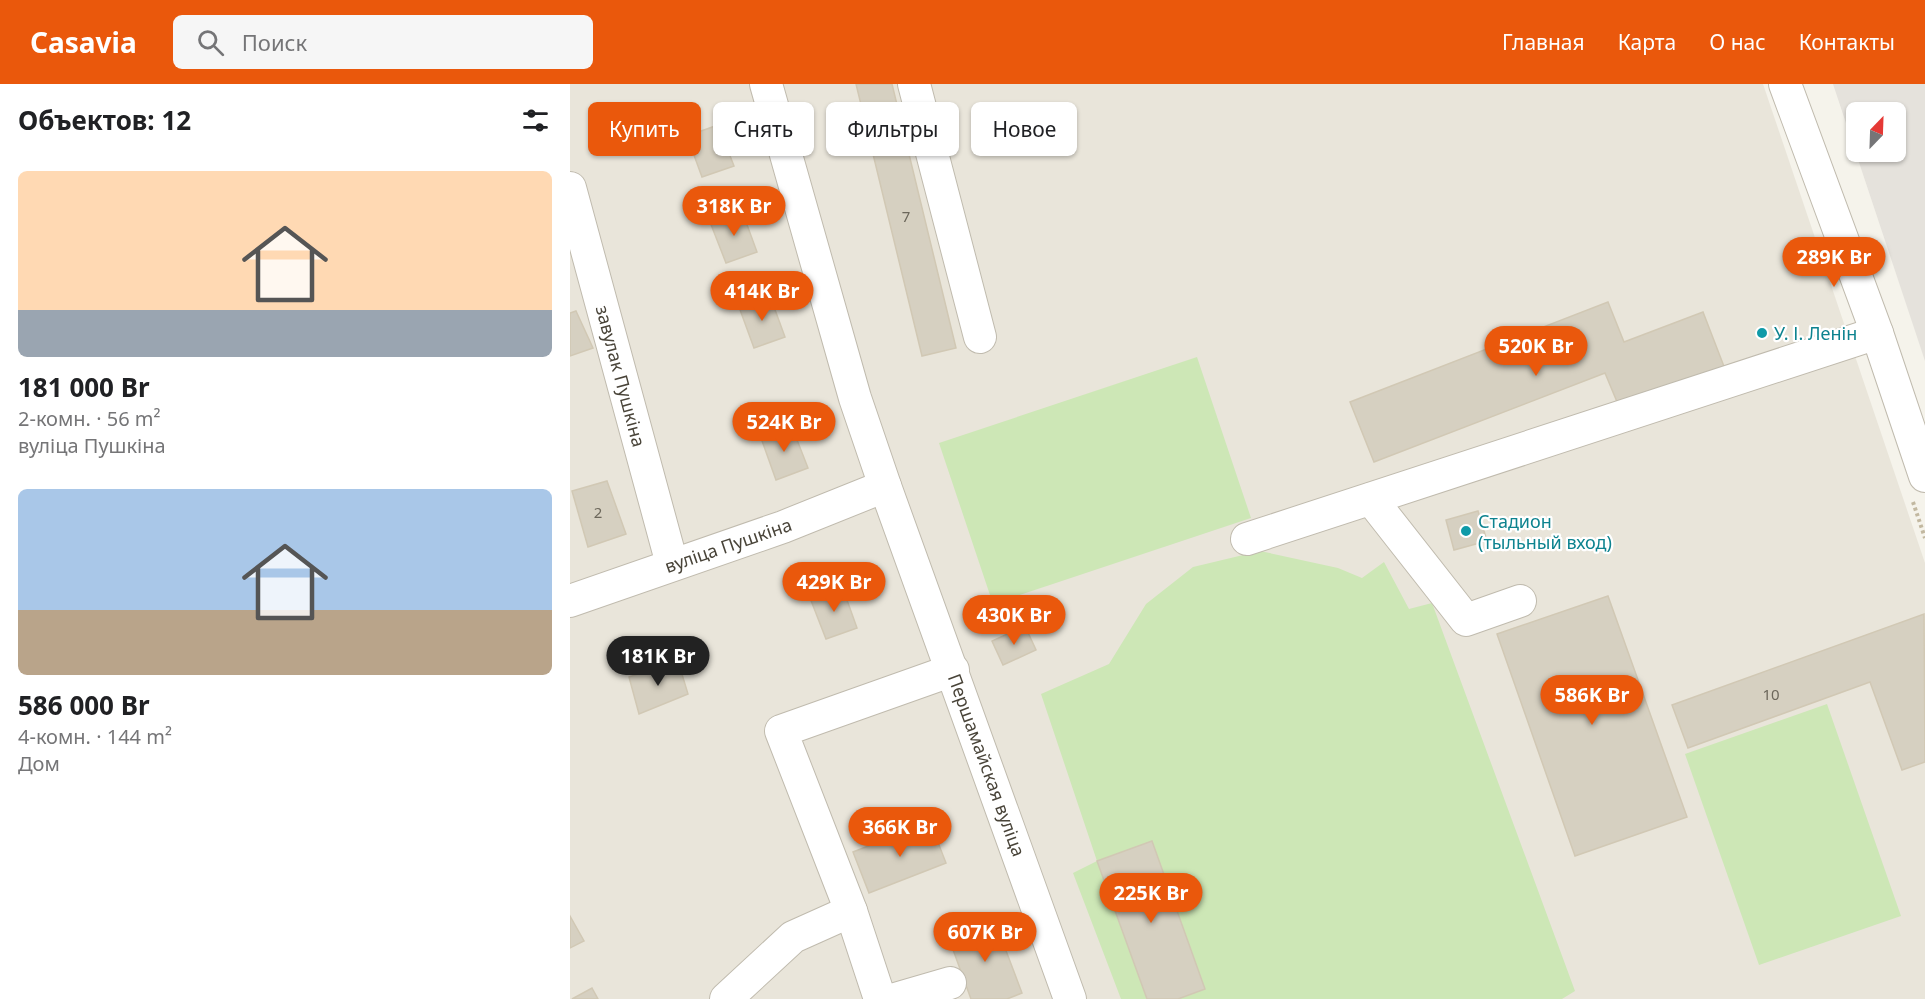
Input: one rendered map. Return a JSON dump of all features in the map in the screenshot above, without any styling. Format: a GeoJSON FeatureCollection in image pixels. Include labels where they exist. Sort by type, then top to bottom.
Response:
{"type":"FeatureCollection","features":[{"type":"Feature","properties":{"kind":"street","name":"Першамайская вуліца"},"geometry":{"type":"LineString","coordinates":[[766,84],[855,398],[1070,999]]}},
{"type":"Feature","properties":{"kind":"street"},"geometry":{"type":"LineString","coordinates":[[914,84],[980,337]]}},
{"type":"Feature","properties":{"kind":"street"},"geometry":{"type":"LineString","coordinates":[[1785,84],[1877,333],[1925,476]]}},
{"type":"Feature","properties":{"kind":"street","name":"завулак Пушкіна"},"geometry":{"type":"LineString","coordinates":[[570,188],[672,564]]}},
{"type":"Feature","properties":{"kind":"street"},"geometry":{"type":"LineString","coordinates":[[1247,539],[1877,333]]}},
{"type":"Feature","properties":{"kind":"street","name":"вуліца Пушкіна"},"geometry":{"type":"LineString","coordinates":[[570,601],[783,527],[885,486]]}},
{"type":"Feature","properties":{"kind":"street"},"geometry":{"type":"LineString","coordinates":[[1371,499],[1466,620],[1520,601]]}},
{"type":"Feature","properties":{"kind":"street"},"geometry":{"type":"LineString","coordinates":[[880,999],[851,911],[782,731],[953,670]]}},
{"type":"Feature","properties":{"kind":"street"},"geometry":{"type":"LineString","coordinates":[[726,999],[794,937],[851,911]]}},
{"type":"Feature","properties":{"kind":"street"},"geometry":{"type":"LineString","coordinates":[[895,999],[950,983]]}},
{"type":"Feature","properties":{"kind":"shaded area"},"geometry":{"type":"Polygon","coordinates":[[[570,84],[1763,84],[1925,563],[1925,999],[570,999],[570,84]]]}},
{"type":"Feature","properties":{"kind":"shaded area"},"geometry":{"type":"Polygon","coordinates":[[[1833,84],[1925,84],[1925,361],[1859,162],[1906,162],[1906,102],[1846,102],[1846,123],[1833,84]]]}},
{"type":"Feature","properties":{"kind":"green space"},"geometry":{"type":"Polygon","coordinates":[[[1197,357],[1251,518],[993,604],[939,443],[1197,357]]]}},
{"type":"Feature","properties":{"kind":"green space"},"geometry":{"type":"Polygon","coordinates":[[[1260,551],[1338,568],[1362,578],[1384,562],[1409,609],[1432,603],[1575,991],[1562,999],[1121,999],[1073,873],[1097,861],[1041,694],[1109,664],[1146,604],[1193,567],[1260,551]]]}},
{"type":"Feature","properties":{"kind":"green space"},"geometry":{"type":"Polygon","coordinates":[[[1827,704],[1901,916],[1759,965],[1685,754],[1827,704]]]}},
{"type":"Feature","properties":{"kind":"building"},"geometry":{"type":"Polygon","coordinates":[[[856,84],[892,84],[896,102],[860,102],[856,84]]]}},
{"type":"Feature","properties":{"kind":"building"},"geometry":{"type":"Polygon","coordinates":[[[713,127],[713,156],[730,156],[734,166],[702,177],[694,156],[701,156],[701,131],[713,127]]]}},
{"type":"Feature","properties":{"kind":"building"},"geometry":{"type":"Polygon","coordinates":[[[873,156],[909,156],[956,348],[922,356],[873,156]]]}},
{"type":"Feature","properties":{"kind":"building"},"geometry":{"type":"Polygon","coordinates":[[[742,211],[757,252],[726,263],[710,222],[742,211]]]}},
{"type":"Feature","properties":{"kind":"building"},"geometry":{"type":"Polygon","coordinates":[[[770,296],[785,337],[754,348],[739,307],[770,296]]]}},
{"type":"Feature","properties":{"kind":"building"},"geometry":{"type":"Polygon","coordinates":[[[1608,302],[1624,342],[1703,312],[1725,369],[1620,409],[1605,373],[1374,462],[1350,402],[1608,302]]]}},
{"type":"Feature","properties":{"kind":"building"},"geometry":{"type":"Polygon","coordinates":[[[576,311],[593,348],[570,356],[570,313],[576,311]]]}},
{"type":"Feature","properties":{"kind":"building"},"geometry":{"type":"Polygon","coordinates":[[[792,427],[808,468],[776,480],[761,438],[792,427]]]}},
{"type":"Feature","properties":{"kind":"building"},"geometry":{"type":"Polygon","coordinates":[[[607,481],[626,534],[588,547],[572,491],[607,481]]]}},
{"type":"Feature","properties":{"kind":"building","name":"Стадион (тыльный вход)"},"geometry":{"type":"Polygon","coordinates":[[[1478,511],[1487,541],[1454,550],[1446,520],[1478,511]]]}},
{"type":"Feature","properties":{"kind":"building"},"geometry":{"type":"Polygon","coordinates":[[[842,586],[857,628],[826,639],[810,598],[842,586]]]}},
{"type":"Feature","properties":{"kind":"building"},"geometry":{"type":"Polygon","coordinates":[[[1608,596],[1687,817],[1575,856],[1497,634],[1608,596]]]}},
{"type":"Feature","properties":{"kind":"building"},"geometry":{"type":"Polygon","coordinates":[[[1924,614],[1925,762],[1902,770],[1870,682],[1688,748],[1672,705],[1924,614]]]}},
{"type":"Feature","properties":{"kind":"building"},"geometry":{"type":"Polygon","coordinates":[[[1025,626],[1036,650],[1003,665],[992,641],[1025,626]]]}},
{"type":"Feature","properties":{"kind":"building"},"geometry":{"type":"Polygon","coordinates":[[[678,661],[688,694],[639,714],[629,677],[678,661]]]}},
{"type":"Feature","properties":{"kind":"building"},"geometry":{"type":"Polygon","coordinates":[[[930,822],[946,863],[869,893],[853,852],[930,822]]]}},
{"type":"Feature","properties":{"kind":"building"},"geometry":{"type":"Polygon","coordinates":[[[1152,841],[1205,989],[1178,999],[1147,999],[1097,861],[1152,841]]]}},
{"type":"Feature","properties":{"kind":"building"},"geometry":{"type":"Polygon","coordinates":[[[570,916],[584,941],[570,948],[570,916]]]}},
{"type":"Feature","properties":{"kind":"building"},"geometry":{"type":"Polygon","coordinates":[[[994,919],[1022,993],[1007,999],[971,999],[948,936],[994,919]]]}},
{"type":"Feature","properties":{"kind":"building"},"geometry":{"type":"Polygon","coordinates":[[[592,988],[598,999],[572,999],[592,988]]]}},
{"type":"Feature","properties":{"kind":"place","name":"У. І. Ленін"},"geometry":{"type":"Point","coordinates":[1762,333]}},
{"type":"Feature","properties":{"kind":"place","name":"Стадион (тыльный вход)"},"geometry":{"type":"Point","coordinates":[1466,531]}}]}
